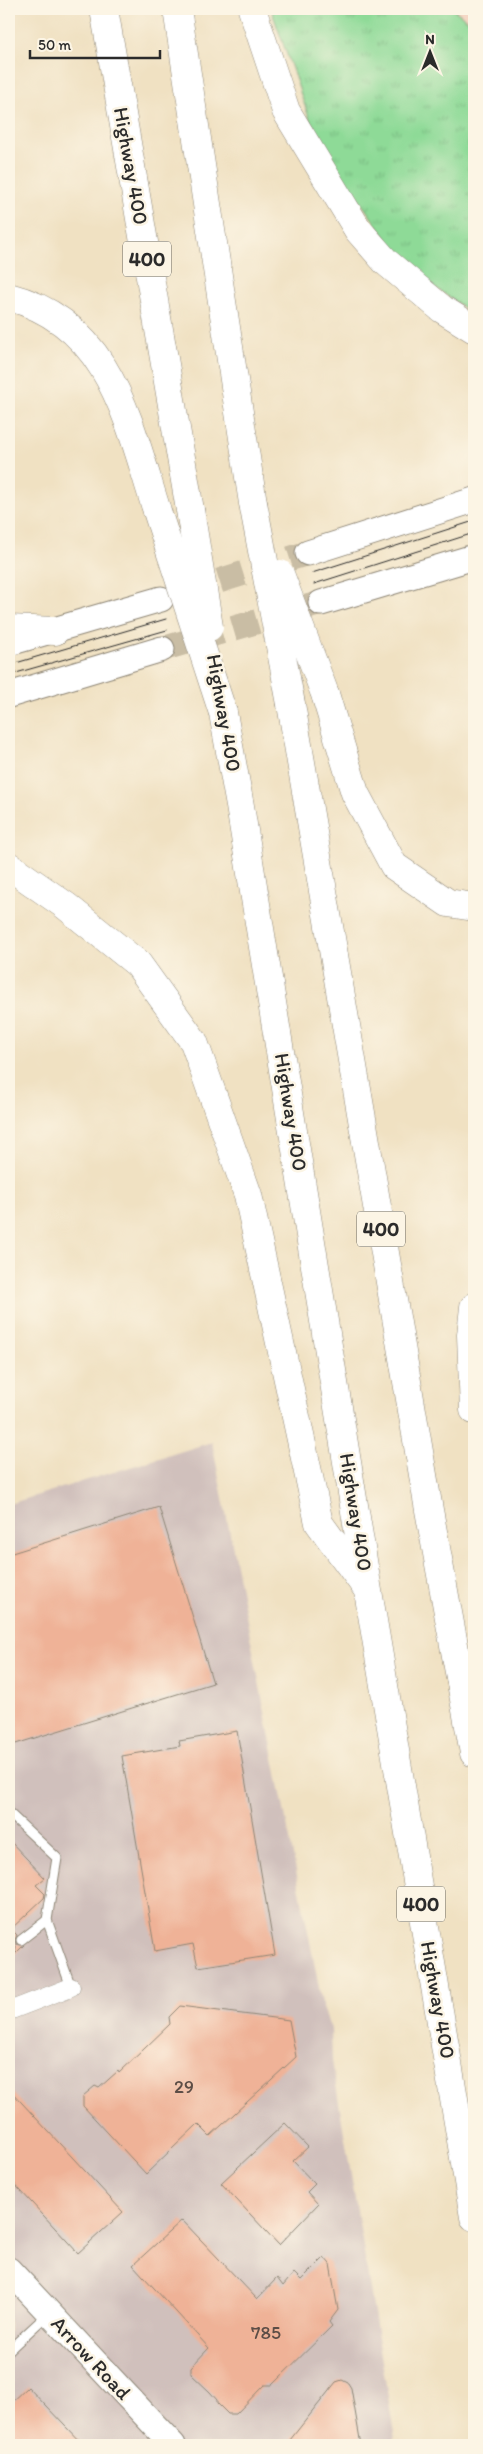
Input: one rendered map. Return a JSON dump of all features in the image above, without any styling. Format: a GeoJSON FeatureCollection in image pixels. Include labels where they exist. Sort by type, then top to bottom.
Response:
{"type":"FeatureCollection","features":[{"type":"Feature","properties":{"kind":"highway","name":"Highway 400"},"geometry":{"type":"LineString","coordinates":[[104,9],[248,855],[368,1591],[474,2217]]}},
{"type":"Feature","properties":{"kind":"highway","name":"400"},"geometry":{"type":"LineString","coordinates":[[177,9],[253,503],[292,704],[429,1510],[474,1753]]}},
{"type":"Feature","properties":{"kind":"highway"},"geometry":{"type":"LineString","coordinates":[[252,9],[286,111],[358,230],[386,262],[442,309],[474,329]]}},
{"type":"Feature","properties":{"kind":"highway"},"geometry":{"type":"LineString","coordinates":[[9,296],[24,300],[58,318],[77,333],[95,354],[112,381],[126,415],[223,713]]}},
{"type":"Feature","properties":{"kind":"highway"},"geometry":{"type":"LineString","coordinates":[[253,503],[325,694],[355,793],[394,866],[448,903],[474,906]]}},
{"type":"Feature","properties":{"kind":"highway"},"geometry":{"type":"LineString","coordinates":[[9,630],[55,631]]}},
{"type":"Feature","properties":{"kind":"highway"},"geometry":{"type":"LineString","coordinates":[[9,866],[66,906],[138,964],[194,1042],[248,1195],[319,1523],[368,1591]]}},
{"type":"Feature","properties":{"kind":"highway"},"geometry":{"type":"LineString","coordinates":[[474,1307],[471,1334],[474,1410]]}},
{"type":"Feature","properties":{"kind":"main road"},"geometry":{"type":"LineString","coordinates":[[308,552],[474,500]]}},
{"type":"Feature","properties":{"kind":"main road"},"geometry":{"type":"LineString","coordinates":[[321,603],[474,557]]}},
{"type":"Feature","properties":{"kind":"main road"},"geometry":{"type":"LineString","coordinates":[[9,643],[161,599]]}},
{"type":"Feature","properties":{"kind":"main road"},"geometry":{"type":"LineString","coordinates":[[9,694],[162,649]]}},
{"type":"Feature","properties":{"kind":"main road","name":"Arrow Road"},"geometry":{"type":"LineString","coordinates":[[9,2270],[173,2445]]}},
{"type":"Feature","properties":{"kind":"street"},"geometry":{"type":"LineString","coordinates":[[9,2011],[71,1987]]}},
{"type":"Feature","properties":{"kind":"lane"},"geometry":{"type":"LineString","coordinates":[[9,1813],[57,1858],[47,1920],[71,1987]]}},
{"type":"Feature","properties":{"kind":"lane"},"geometry":{"type":"LineString","coordinates":[[21,1940],[47,1920]]}},
{"type":"Feature","properties":{"kind":"lane"},"geometry":{"type":"LineString","coordinates":[[9,2350],[49,2313]]}},
{"type":"Feature","properties":{"kind":"shaded area"},"geometry":{"type":"Polygon","coordinates":[[[453,9],[474,9],[474,25],[453,9]]]}},
{"type":"Feature","properties":{"kind":"shaded area"},"geometry":{"type":"Polygon","coordinates":[[[212,1442],[323,2008],[331,2029],[332,2061],[396,2445],[9,2445],[9,1504],[212,1442]]]}},
{"type":"Feature","properties":{"kind":"green space"},"geometry":{"type":"Polygon","coordinates":[[[271,9],[453,9],[474,25],[474,315],[423,279],[396,252],[337,169],[311,123],[271,9]]]}},
{"type":"Feature","properties":{"kind":"building"},"geometry":{"type":"Polygon","coordinates":[[[159,1507],[213,1683],[9,1746],[9,1554],[159,1507]]]}},
{"type":"Feature","properties":{"kind":"building"},"geometry":{"type":"Polygon","coordinates":[[[237,1731],[275,1955],[198,1967],[193,1944],[155,1951],[122,1756],[180,1746],[179,1741],[237,1731]]]}},
{"type":"Feature","properties":{"kind":"building"},"geometry":{"type":"Polygon","coordinates":[[[9,1840],[45,1878],[36,1885],[45,1894],[44,1898],[11,1929],[17,1935],[16,1944],[24,1945],[15,1954],[16,1946],[9,1942],[9,1840]]]}},
{"type":"Feature","properties":{"kind":"building"},"geometry":{"type":"Polygon","coordinates":[[[180,2006],[289,2020],[296,2057],[210,2136],[198,2124],[146,2174],[83,2106],[83,2096],[95,2086],[99,2088],[118,2071],[119,2073],[170,2024],[169,2017],[180,2006]]]}},
{"type":"Feature","properties":{"kind":"building"},"geometry":{"type":"Polygon","coordinates":[[[9,2089],[123,2212],[78,2253],[9,2178],[9,2089]]]}},
{"type":"Feature","properties":{"kind":"building"},"geometry":{"type":"Polygon","coordinates":[[[285,2123],[308,2147],[293,2161],[315,2184],[307,2192],[318,2204],[279,2245],[221,2183],[285,2123]]]}},
{"type":"Feature","properties":{"kind":"building"},"geometry":{"type":"Polygon","coordinates":[[[182,2220],[257,2299],[277,2278],[283,2286],[294,2273],[301,2280],[324,2257],[330,2264],[338,2310],[329,2322],[332,2326],[272,2385],[264,2385],[236,2414],[228,2414],[217,2403],[217,2400],[210,2392],[191,2374],[191,2367],[209,2348],[133,2265],[182,2220]]]}},
{"type":"Feature","properties":{"kind":"building"},"geometry":{"type":"Polygon","coordinates":[[[342,2380],[348,2383],[351,2388],[361,2445],[286,2445],[336,2382],[342,2380]]]}},
{"type":"Feature","properties":{"kind":"building"},"geometry":{"type":"Polygon","coordinates":[[[28,2387],[83,2445],[9,2445],[9,2405],[28,2387]]]}},
{"type":"Feature","properties":{"kind":"tunnel"},"geometry":{"type":"LineString","coordinates":[[184,592],[308,553]]}},
{"type":"Feature","properties":{"kind":"tunnel"},"geometry":{"type":"LineString","coordinates":[[162,649],[321,603]]}},
{"type":"Feature","properties":{"kind":"tram line"},"geometry":{"type":"LineString","coordinates":[[312,573],[474,521]]}},
{"type":"Feature","properties":{"kind":"tram line"},"geometry":{"type":"LineString","coordinates":[[314,584],[474,533]]}},
{"type":"Feature","properties":{"kind":"tram line"},"geometry":{"type":"LineString","coordinates":[[9,665],[166,619]]}},
{"type":"Feature","properties":{"kind":"tram line"},"geometry":{"type":"LineString","coordinates":[[9,675],[167,630]]}}]}
